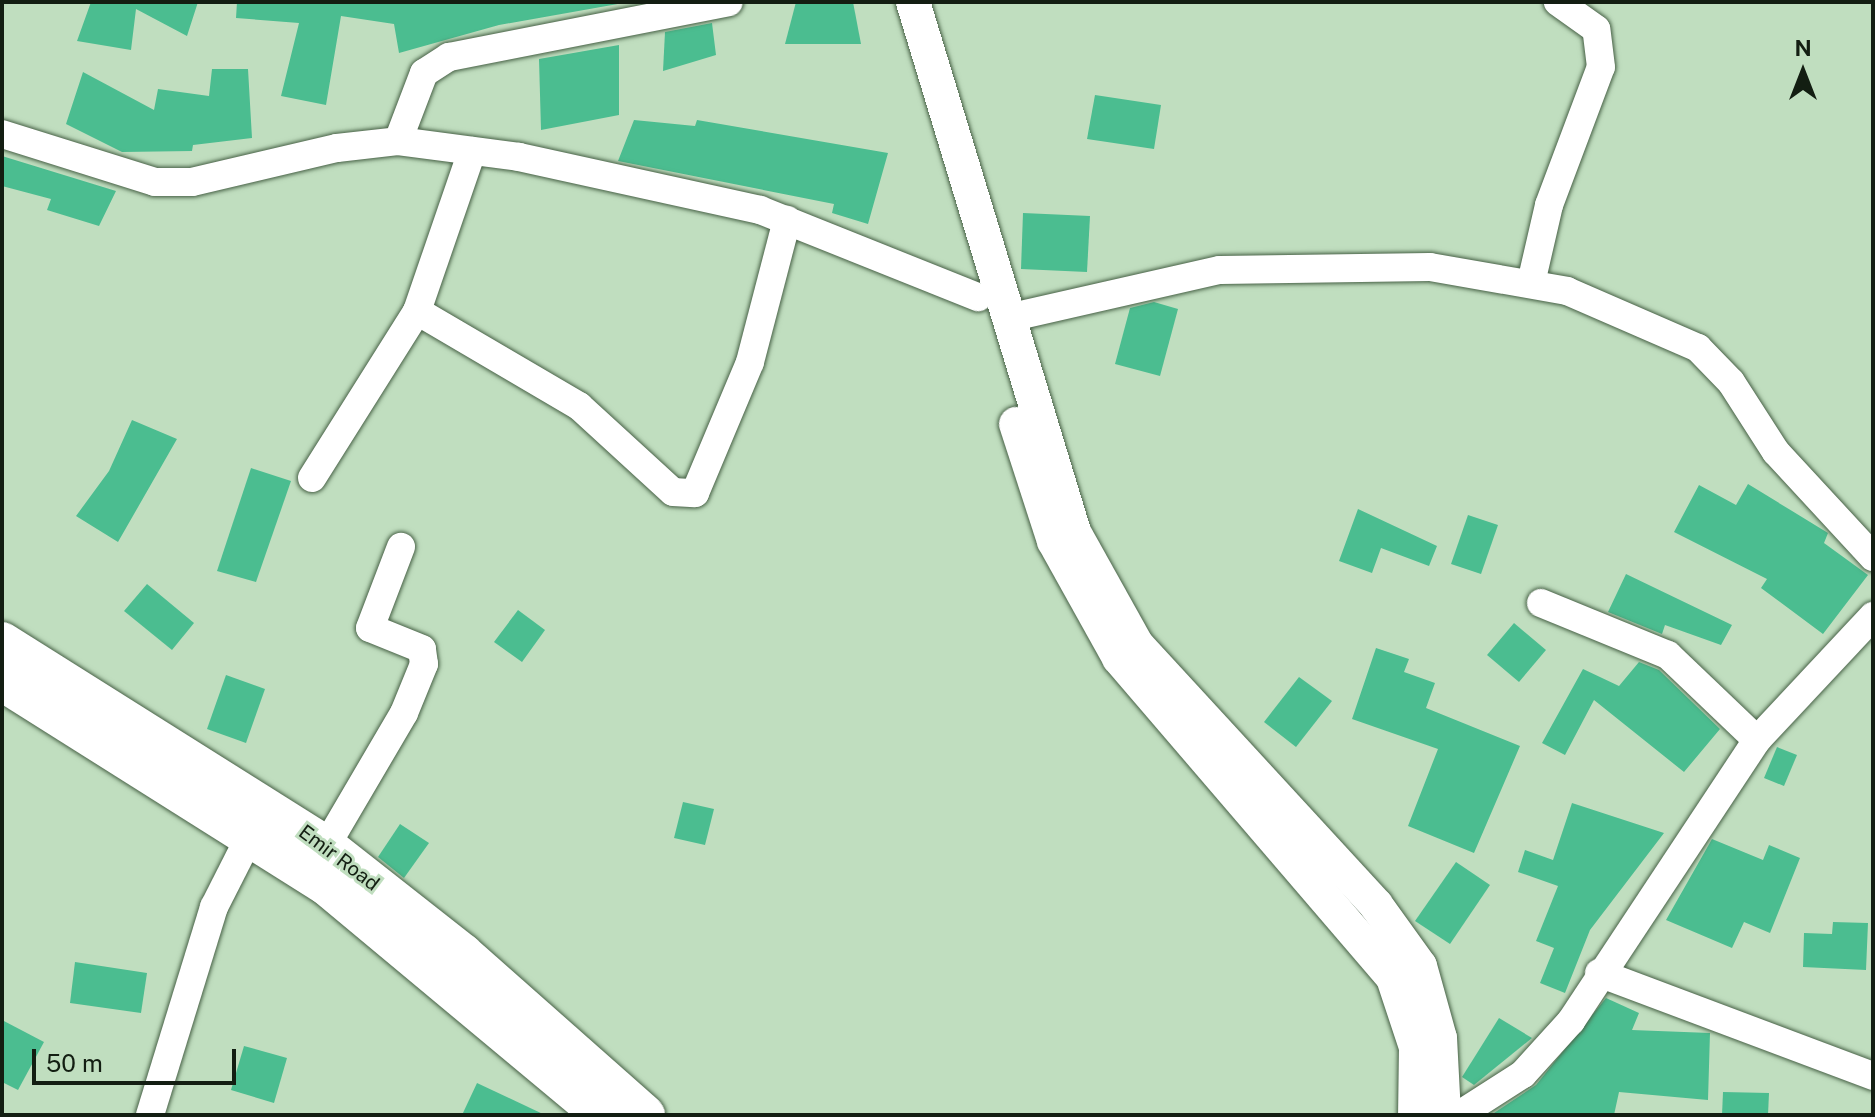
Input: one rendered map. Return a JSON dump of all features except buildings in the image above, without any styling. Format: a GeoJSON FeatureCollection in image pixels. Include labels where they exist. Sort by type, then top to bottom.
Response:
{"type":"FeatureCollection","features":[{"type":"Feature","properties":{"kind":"highway","name":"Emir Road"},"geometry":{"type":"LineString","coordinates":[[2,642],[326,846],[463,954],[645,1115]]}},
{"type":"Feature","properties":{"kind":"highway","name":"Emir Road"},"geometry":{"type":"LineString","coordinates":[[2,681],[251,834],[449,980],[602,1115]]}},
{"type":"Feature","properties":{"kind":"main road"},"geometry":{"type":"LineString","coordinates":[[889,2],[1036,491],[1078,593],[1161,716],[1353,924],[1393,978],[1416,1047],[1415,1115]]}},
{"type":"Feature","properties":{"kind":"main road"},"geometry":{"type":"LineString","coordinates":[[913,2],[1074,532],[1137,645],[1376,905],[1420,966],[1440,1038],[1444,1115]]}},
{"type":"Feature","properties":{"kind":"street"},"geometry":{"type":"LineString","coordinates":[[398,141],[424,73],[449,57],[729,2]]}},
{"type":"Feature","properties":{"kind":"street"},"geometry":{"type":"LineString","coordinates":[[1531,283],[1549,205],[1601,67],[1596,29],[1558,2]]}},
{"type":"Feature","properties":{"kind":"street"},"geometry":{"type":"LineString","coordinates":[[2,134],[155,182],[192,182],[398,141],[472,151],[653,182],[787,220],[978,297]]}},
{"type":"Feature","properties":{"kind":"street"},"geometry":{"type":"LineString","coordinates":[[312,478],[417,311],[472,151]]}},
{"type":"Feature","properties":{"kind":"street"},"geometry":{"type":"LineString","coordinates":[[417,311],[579,406],[673,492],[695,493],[750,362],[787,220]]}},
{"type":"Feature","properties":{"kind":"street"},"geometry":{"type":"LineString","coordinates":[[1008,318],[1220,270],[1430,267],[1531,283],[1644,320],[1698,348],[1731,382],[1776,452],[1873,557]]}},
{"type":"Feature","properties":{"kind":"street"},"geometry":{"type":"LineString","coordinates":[[326,846],[424,664],[422,649],[370,628],[401,547]]}},
{"type":"Feature","properties":{"kind":"street"},"geometry":{"type":"LineString","coordinates":[[1541,603],[1668,655],[1757,740]]}},
{"type":"Feature","properties":{"kind":"street"},"geometry":{"type":"LineString","coordinates":[[1459,1115],[1523,1074],[1571,1021],[1599,973],[1757,740],[1873,616]]}},
{"type":"Feature","properties":{"kind":"street"},"geometry":{"type":"LineString","coordinates":[[150,1115],[214,907],[251,834]]}},
{"type":"Feature","properties":{"kind":"street"},"geometry":{"type":"LineString","coordinates":[[1599,973],[1873,1076]]}}]}
